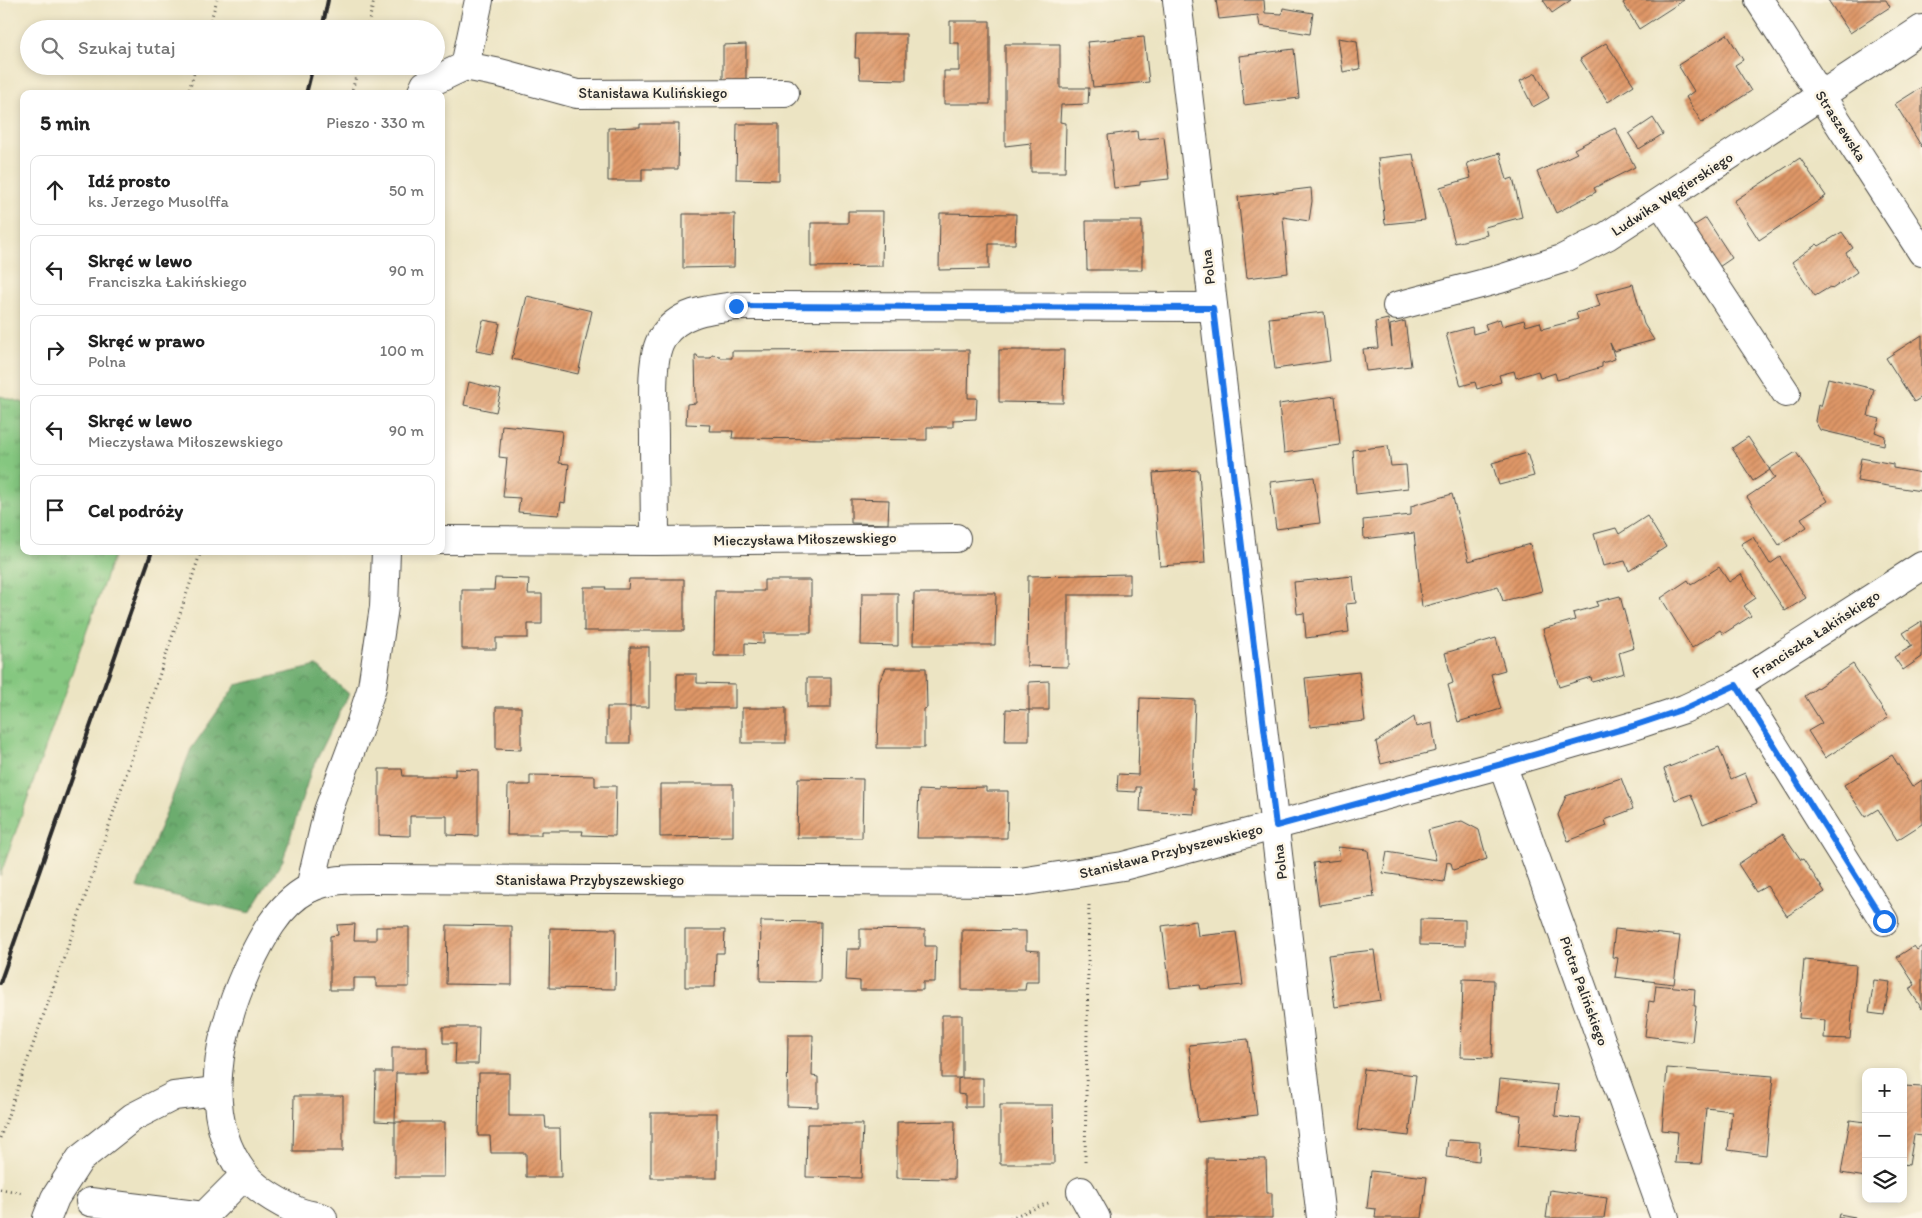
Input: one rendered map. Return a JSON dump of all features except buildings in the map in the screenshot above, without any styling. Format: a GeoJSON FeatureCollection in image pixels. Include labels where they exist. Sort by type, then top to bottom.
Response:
{"type":"FeatureCollection","features":[{"type":"Feature","properties":{"kind":"street"},"geometry":{"type":"LineString","coordinates":[[423,90],[425,85],[465,66],[479,0]]}},
{"type":"Feature","properties":{"kind":"street","name":"Polna"},"geometry":{"type":"LineString","coordinates":[[1177,0],[1321,1218]]}},
{"type":"Feature","properties":{"kind":"street","name":"Straszewska"},"geometry":{"type":"LineString","coordinates":[[1759,0],[1922,252]]}},
{"type":"Feature","properties":{"kind":"street","name":"Ludwika Węgierskiego"},"geometry":{"type":"LineString","coordinates":[[1397,306],[1500,279],[1562,259],[1607,236],[1661,202],[1820,94],[1922,29]]}},
{"type":"Feature","properties":{"kind":"street","name":"Stanisława Kulińskiego"},"geometry":{"type":"LineString","coordinates":[[465,66],[500,73],[577,94],[785,93]]}},
{"type":"Feature","properties":{"kind":"street"},"geometry":{"type":"LineString","coordinates":[[1661,202],[1786,394]]}},
{"type":"Feature","properties":{"kind":"street"},"geometry":{"type":"LineString","coordinates":[[655,541],[655,360],[661,339],[674,325],[689,314],[710,308],[736,306],[1213,308]]}},
{"type":"Feature","properties":{"kind":"street","name":"Mieczysława Miłoszewskiego"},"geometry":{"type":"LineString","coordinates":[[445,540],[655,541],[956,538]]}},
{"type":"Feature","properties":{"kind":"street"},"geometry":{"type":"LineString","coordinates":[[310,888],[328,811],[372,687],[384,607],[386,555]]}},
{"type":"Feature","properties":{"kind":"street","name":"Franciszka Łakińskiego"},"geometry":{"type":"LineString","coordinates":[[1276,826],[1502,764],[1633,726],[1684,709],[1736,685],[1922,566]]}},
{"type":"Feature","properties":{"kind":"street"},"geometry":{"type":"LineString","coordinates":[[1736,685],[1884,921]]}},
{"type":"Feature","properties":{"kind":"street","name":"Piotra Palińskiego"},"geometry":{"type":"LineString","coordinates":[[1502,764],[1666,1218]]}},
{"type":"Feature","properties":{"kind":"street","name":"Stanisława Przybyszewskiego"},"geometry":{"type":"LineString","coordinates":[[322,1218],[294,1210],[259,1188],[245,1175],[229,1150],[220,1120],[216,1092],[225,1030],[236,993],[254,954],[275,918],[297,896],[310,888],[337,880],[371,879],[1020,882],[1123,866],[1276,826]]}},
{"type":"Feature","properties":{"kind":"street"},"geometry":{"type":"LineString","coordinates":[[47,1218],[55,1198],[80,1159],[133,1117],[174,1096],[216,1092]]}},
{"type":"Feature","properties":{"kind":"street"},"geometry":{"type":"LineString","coordinates":[[90,1202],[204,1216],[245,1175]]}},
{"type":"Feature","properties":{"kind":"street"},"geometry":{"type":"LineString","coordinates":[[1081,1191],[1096,1218]]}},
{"type":"Feature","properties":{"kind":"path"},"geometry":{"type":"LineString","coordinates":[[211,20],[217,0]]}},
{"type":"Feature","properties":{"kind":"path"},"geometry":{"type":"LineString","coordinates":[[369,20],[374,0]]}},
{"type":"Feature","properties":{"kind":"path"},"geometry":{"type":"LineString","coordinates":[[189,90],[193,75]]}},
{"type":"Feature","properties":{"kind":"path"},"geometry":{"type":"LineString","coordinates":[[352,90],[356,75]]}},
{"type":"Feature","properties":{"kind":"path"},"geometry":{"type":"LineString","coordinates":[[0,1138],[79,915],[201,555]]}},
{"type":"Feature","properties":{"kind":"path"},"geometry":{"type":"LineString","coordinates":[[1010,1218],[1081,1191],[1085,1166],[1090,872]]}},
{"type":"Feature","properties":{"kind":"green space"},"geometry":{"type":"Polygon","coordinates":[[[0,396],[20,402],[20,555],[114,555],[0,876],[0,396]]]}},
{"type":"Feature","properties":{"kind":"green space"},"geometry":{"type":"Polygon","coordinates":[[[317,666],[349,694],[311,771],[283,860],[250,913],[137,887],[191,749],[236,685],[317,666]]]}},
{"type":"Feature","properties":{"kind":"railway"},"geometry":{"type":"LineString","coordinates":[[324,20],[328,0]]}},
{"type":"Feature","properties":{"kind":"railway"},"geometry":{"type":"LineString","coordinates":[[307,90],[311,75]]}},
{"type":"Feature","properties":{"kind":"railway"},"geometry":{"type":"LineString","coordinates":[[0,983],[151,555]]}},
{"type":"Feature","properties":{"kind":"route"},"geometry":{"type":"LineString","coordinates":[[736,306],[1213,308],[1276,826],[1633,726],[1684,709],[1736,685],[1884,921]]}}]}
